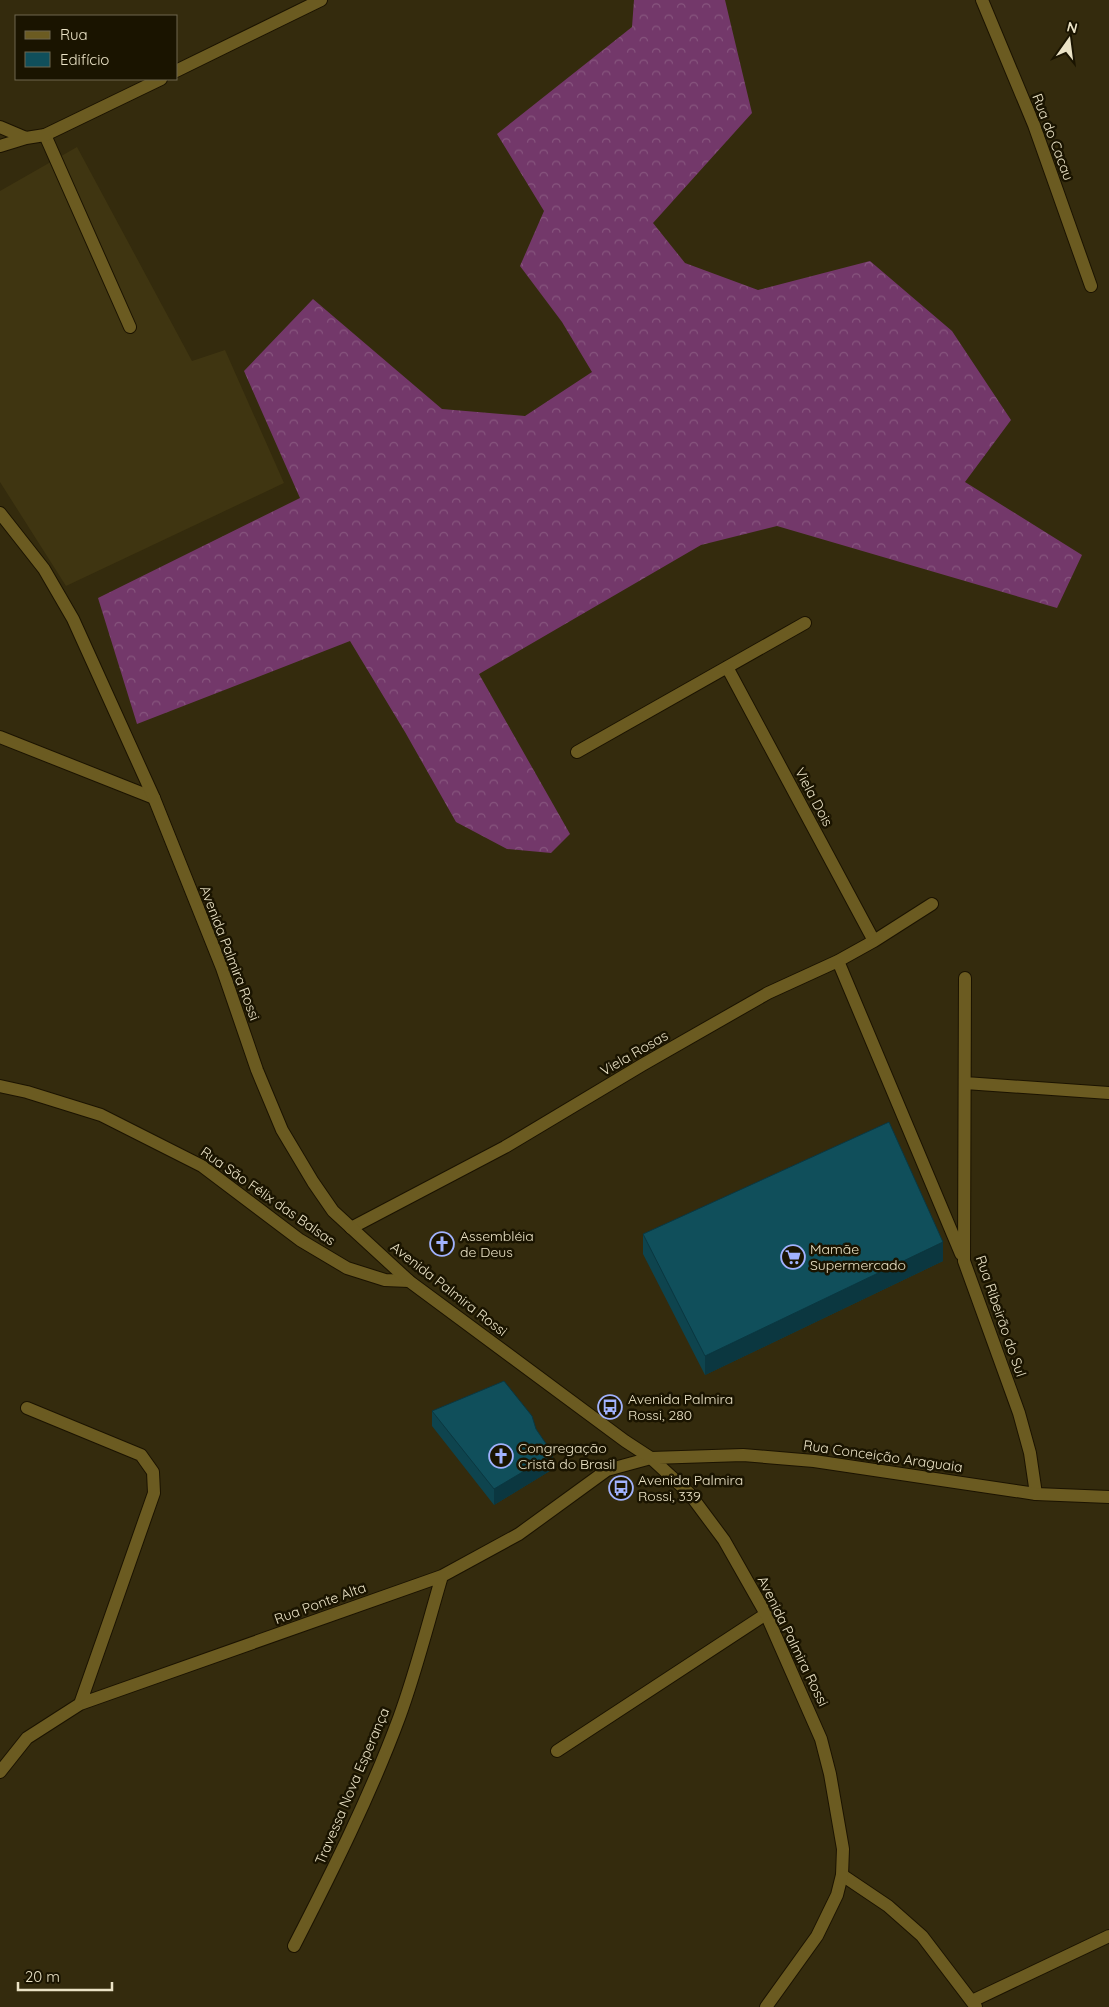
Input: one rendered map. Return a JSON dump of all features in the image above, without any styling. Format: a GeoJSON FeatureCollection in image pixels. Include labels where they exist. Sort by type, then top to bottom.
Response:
{"type":"FeatureCollection","features":[{"type":"Feature","properties":{"kind":"street"},"geometry":{"type":"LineString","coordinates":[[178,70],[321,0]]}},
{"type":"Feature","properties":{"kind":"street","name":"Rua do Cacau"},"geometry":{"type":"LineString","coordinates":[[982,0],[1034,126],[1092,286]]}},
{"type":"Feature","properties":{"kind":"street"},"geometry":{"type":"LineString","coordinates":[[0,146],[26,138],[45,135],[159,80]]}},
{"type":"Feature","properties":{"kind":"street"},"geometry":{"type":"LineString","coordinates":[[0,126],[26,138]]}},
{"type":"Feature","properties":{"kind":"street"},"geometry":{"type":"LineString","coordinates":[[45,135],[130,327]]}},
{"type":"Feature","properties":{"kind":"street","name":"Avenida Palmira Rossi"},"geometry":{"type":"LineString","coordinates":[[3,517],[44,569],[73,619],[154,798],[222,968],[257,1070],[282,1130],[333,1211],[409,1281],[625,1441],[651,1458],[689,1493],[724,1540],[766,1614],[821,1739],[830,1774],[843,1849],[842,1875],[837,1895],[817,1936],[766,2007]]}},
{"type":"Feature","properties":{"kind":"street"},"geometry":{"type":"LineString","coordinates":[[576,752],[805,623]]}},
{"type":"Feature","properties":{"kind":"street","name":"Viela Dois"},"geometry":{"type":"LineString","coordinates":[[727,667],[874,941]]}},
{"type":"Feature","properties":{"kind":"street"},"geometry":{"type":"LineString","coordinates":[[0,737],[154,798]]}},
{"type":"Feature","properties":{"kind":"street","name":"Viela Rosas"},"geometry":{"type":"LineString","coordinates":[[351,1228],[505,1147],[642,1065],[768,993],[838,961],[874,941],[932,904]]}},
{"type":"Feature","properties":{"kind":"street"},"geometry":{"type":"LineString","coordinates":[[838,961],[964,1261]]}},
{"type":"Feature","properties":{"kind":"street","name":"Rua Ribeirão do Sul"},"geometry":{"type":"LineString","coordinates":[[965,978],[964,1261],[1018,1413],[1030,1453],[1036,1494]]}},
{"type":"Feature","properties":{"kind":"street"},"geometry":{"type":"LineString","coordinates":[[965,1083],[1109,1093]]}},
{"type":"Feature","properties":{"kind":"street","name":"Rua São Félix das Balsas"},"geometry":{"type":"LineString","coordinates":[[0,1086],[27,1092],[101,1116],[202,1166],[300,1240],[347,1268],[385,1280],[409,1281]]}},
{"type":"Feature","properties":{"kind":"street"},"geometry":{"type":"LineString","coordinates":[[27,1408],[141,1455],[152,1472],[154,1493],[80,1704]]}},
{"type":"Feature","properties":{"kind":"street","name":"Rua Conceição Araguaia"},"geometry":{"type":"LineString","coordinates":[[651,1458],[743,1456],[814,1461],[1036,1494],[1109,1497]]}},
{"type":"Feature","properties":{"kind":"street","name":"Rua Ponte Alta"},"geometry":{"type":"LineString","coordinates":[[0,1772],[27,1738],[80,1704],[442,1576],[519,1534],[607,1470],[651,1458]]}},
{"type":"Feature","properties":{"kind":"street","name":"Travessa Nova Esperança"},"geometry":{"type":"LineString","coordinates":[[294,1946],[336,1864],[400,1716],[442,1576]]}},
{"type":"Feature","properties":{"kind":"street"},"geometry":{"type":"LineString","coordinates":[[557,1751],[766,1614]]}},
{"type":"Feature","properties":{"kind":"street"},"geometry":{"type":"LineString","coordinates":[[842,1875],[888,1906],[922,1936],[974,2004],[1109,1936]]}},
{"type":"Feature","properties":{"kind":"shaded area"},"geometry":{"type":"Polygon","coordinates":[[[77,147],[192,361],[225,350],[284,483],[66,586],[0,482],[0,191],[77,147]]]}},
{"type":"Feature","properties":{"kind":"green space"},"geometry":{"type":"Polygon","coordinates":[[[634,0],[725,0],[752,113],[653,223],[685,263],[758,290],[870,261],[952,331],[1011,420],[965,482],[1082,555],[1057,608],[777,526],[701,545],[479,674],[570,834],[551,853],[507,849],[456,822],[350,641],[137,724],[98,598],[300,498],[244,371],[313,299],[442,409],[525,416],[592,372],[562,322],[520,266],[544,211],[497,134],[632,27],[634,0]]]}},
{"type":"Feature","properties":{"kind":"building","name":"Mamãe Supermercado"},"geometry":{"type":"Polygon","coordinates":[[[889,1122],[943,1242],[705,1356],[643,1234],[889,1122]]]}},
{"type":"Feature","properties":{"kind":"building","name":"Congregação Cristã do Brasil"},"geometry":{"type":"Polygon","coordinates":[[[504,1381],[532,1416],[536,1429],[553,1454],[494,1489],[432,1411],[504,1381]]]}},
{"type":"Feature","properties":{"kind":"place","name":"Assembléia de Deus"},"geometry":{"type":"Point","coordinates":[442,1244]}},
{"type":"Feature","properties":{"kind":"place","name":"Mamãe Supermercado"},"geometry":{"type":"Point","coordinates":[793,1257]}},
{"type":"Feature","properties":{"kind":"place","name":"Avenida Palmira Rossi, 280"},"geometry":{"type":"Point","coordinates":[610,1407]}},
{"type":"Feature","properties":{"kind":"place","name":"Congregação Cristã do Brasil"},"geometry":{"type":"Point","coordinates":[501,1456]}},
{"type":"Feature","properties":{"kind":"place","name":"Avenida Palmira Rossi, 339"},"geometry":{"type":"Point","coordinates":[621,1488]}}]}
